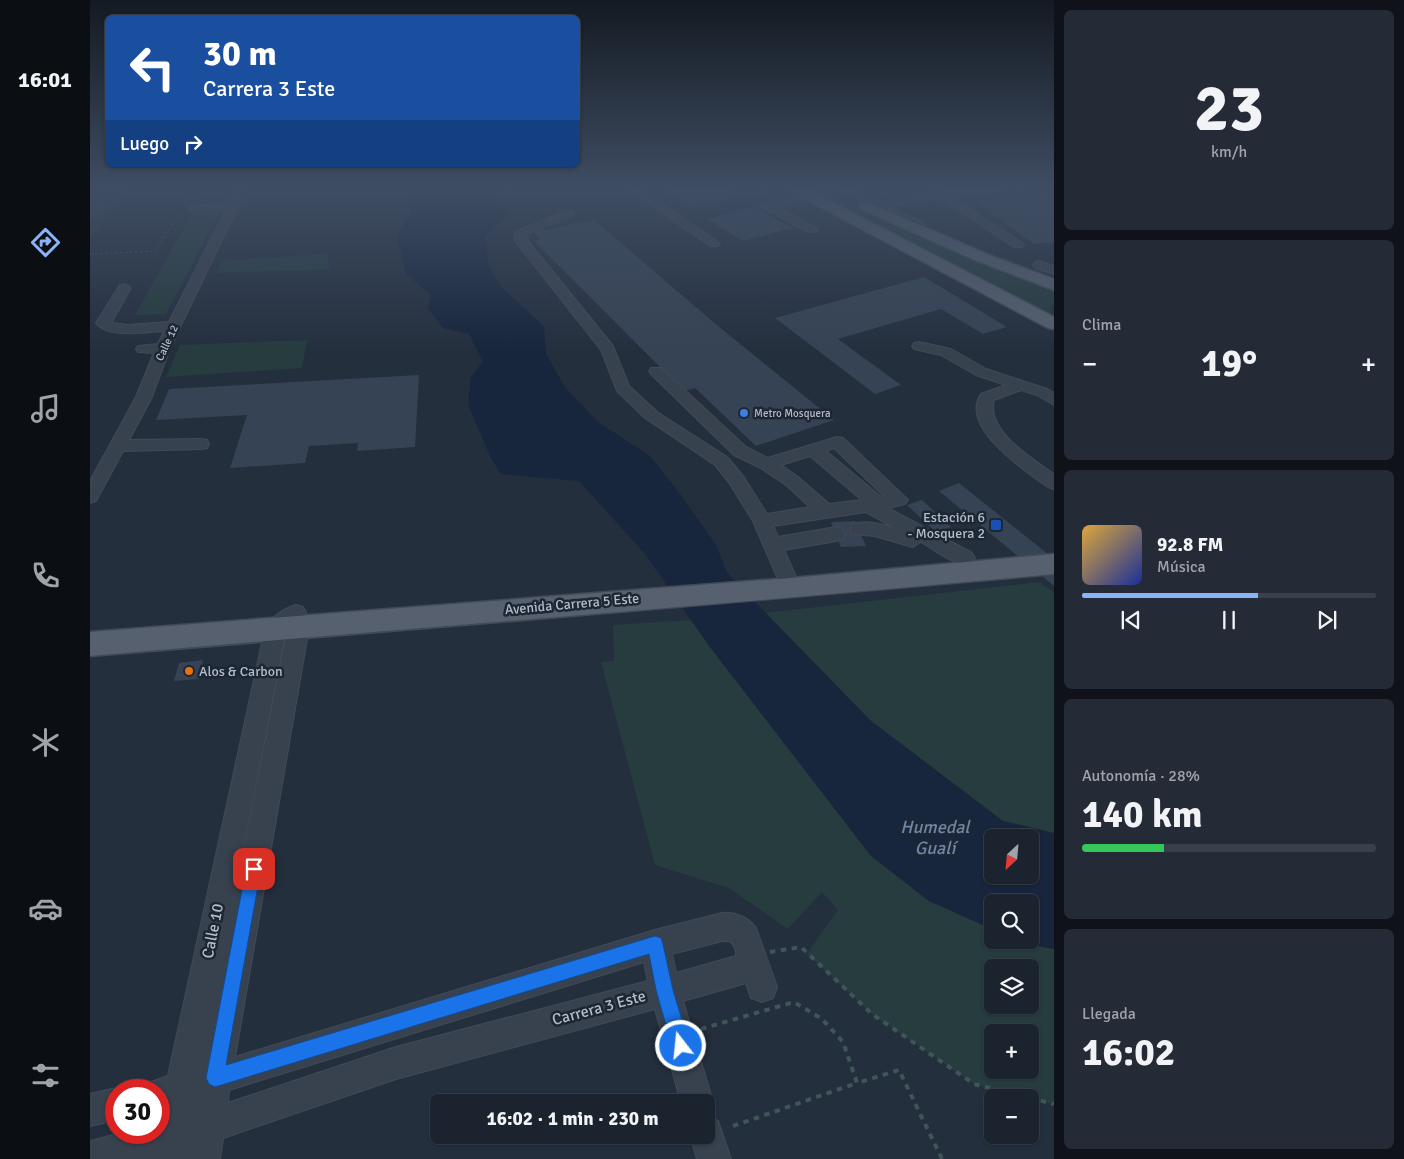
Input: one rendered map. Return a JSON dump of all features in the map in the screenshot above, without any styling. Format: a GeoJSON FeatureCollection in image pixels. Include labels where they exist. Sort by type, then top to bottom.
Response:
{"type":"FeatureCollection","features":[{"type":"Feature","properties":{"kind":"main road"},"geometry":{"type":"LineString","coordinates":[[898,242],[1054,324]]}},
{"type":"Feature","properties":{"kind":"main road"},"geometry":{"type":"LineString","coordinates":[[946,242],[1054,285]]}},
{"type":"Feature","properties":{"kind":"main road","name":"Avenida Carrera 5 Este"},"geometry":{"type":"LineString","coordinates":[[775,583],[960,559],[1054,550]]}},
{"type":"Feature","properties":{"kind":"main road","name":"Avenida Carrera 5 Este"},"geometry":{"type":"LineString","coordinates":[[90,644],[287,632],[654,592],[1054,564]]}},
{"type":"Feature","properties":{"kind":"main road","name":"Avenida Carrera 5 Este"},"geometry":{"type":"LineString","coordinates":[[90,628],[287,632]]}},
{"type":"Feature","properties":{"kind":"street","name":"Calle 12"},"geometry":{"type":"LineString","coordinates":[[90,498],[144,397],[163,348],[216,242]]}},
{"type":"Feature","properties":{"kind":"street"},"geometry":{"type":"LineString","coordinates":[[522,242],[608,349],[622,388],[651,415],[721,461],[750,499],[772,545],[775,583]]}},
{"type":"Feature","properties":{"kind":"street"},"geometry":{"type":"LineString","coordinates":[[955,242],[983,258]]}},
{"type":"Feature","properties":{"kind":"street"},"geometry":{"type":"LineString","coordinates":[[1039,265],[1054,270]]}},
{"type":"Feature","properties":{"kind":"street"},"geometry":{"type":"LineString","coordinates":[[125,288],[103,323],[107,328],[128,329],[174,326]]}},
{"type":"Feature","properties":{"kind":"street"},"geometry":{"type":"LineString","coordinates":[[919,346],[946,352],[981,372],[1042,392],[1054,400]]}},
{"type":"Feature","properties":{"kind":"street"},"geometry":{"type":"LineString","coordinates":[[143,349],[163,348]]}},
{"type":"Feature","properties":{"kind":"street"},"geometry":{"type":"LineString","coordinates":[[656,371],[740,451],[768,464],[834,510]]}},
{"type":"Feature","properties":{"kind":"street"},"geometry":{"type":"LineString","coordinates":[[1022,385],[987,397],[984,402],[987,425],[1010,449],[1054,483]]}},
{"type":"Feature","properties":{"kind":"street"},"geometry":{"type":"LineString","coordinates":[[119,446],[201,444]]}},
{"type":"Feature","properties":{"kind":"street"},"geometry":{"type":"LineString","coordinates":[[768,464],[812,449],[873,504],[960,559]]}},
{"type":"Feature","properties":{"kind":"street"},"geometry":{"type":"LineString","coordinates":[[786,458],[834,510]]}},
{"type":"Feature","properties":{"kind":"street"},"geometry":{"type":"LineString","coordinates":[[762,521],[873,504]]}},
{"type":"Feature","properties":{"kind":"street"},"geometry":{"type":"LineString","coordinates":[[859,529],[875,529],[896,534],[960,559]]}},
{"type":"Feature","properties":{"kind":"street"},"geometry":{"type":"LineString","coordinates":[[772,545],[836,534]]}},
{"type":"Feature","properties":{"kind":"street","name":"Calle 10"},"geometry":{"type":"LineString","coordinates":[[202,1159],[287,632]]}},
{"type":"Feature","properties":{"kind":"street","name":"Calle 10"},"geometry":{"type":"LineString","coordinates":[[174,1148],[170,1092],[287,632]]}},
{"type":"Feature","properties":{"kind":"street"},"geometry":{"type":"LineString","coordinates":[[170,1092],[655,944],[722,927],[734,927],[742,932],[748,943],[762,987]]}},
{"type":"Feature","properties":{"kind":"street"},"geometry":{"type":"LineString","coordinates":[[655,944],[665,990],[695,1094]]}},
{"type":"Feature","properties":{"kind":"street","name":"Carrera 3 Este"},"geometry":{"type":"LineString","coordinates":[[90,1158],[174,1148],[207,1126],[396,1063],[740,971],[748,965],[752,956]]}},
{"type":"Feature","properties":{"kind":"street"},"geometry":{"type":"LineString","coordinates":[[90,1110],[105,1107]]}},
{"type":"Feature","properties":{"kind":"street"},"geometry":{"type":"LineString","coordinates":[[714,1159],[720,1130]]}},
{"type":"Feature","properties":{"kind":"path"},"geometry":{"type":"LineString","coordinates":[[90,254],[155,251],[161,242]]}},
{"type":"Feature","properties":{"kind":"path"},"geometry":{"type":"LineString","coordinates":[[752,956],[800,947],[872,1014],[974,1084],[994,1089]]}},
{"type":"Feature","properties":{"kind":"path"},"geometry":{"type":"LineString","coordinates":[[701,1029],[794,1002],[822,1019],[843,1042],[857,1084]]}},
{"type":"Feature","properties":{"kind":"path"},"geometry":{"type":"LineString","coordinates":[[720,1130],[899,1070],[942,1159]]}},
{"type":"Feature","properties":{"kind":"path"},"geometry":{"type":"LineString","coordinates":[[1039,1100],[1054,1104]]}},
{"type":"Feature","properties":{"kind":"green space"},"geometry":{"type":"Polygon","coordinates":[[[176,242],[204,242],[166,314],[135,315],[176,242]]]}},
{"type":"Feature","properties":{"kind":"green space"},"geometry":{"type":"Polygon","coordinates":[[[904,242],[933,242],[1054,288],[1054,304],[1050,306],[1053,319],[904,242]]]}},
{"type":"Feature","properties":{"kind":"green space"},"geometry":{"type":"Polygon","coordinates":[[[327,254],[330,269],[216,273],[222,261],[327,254]]]}},
{"type":"Feature","properties":{"kind":"green space"},"geometry":{"type":"Polygon","coordinates":[[[307,340],[302,368],[166,377],[180,345],[307,340]]]}},
{"type":"Feature","properties":{"kind":"green space"},"geometry":{"type":"Polygon","coordinates":[[[1040,582],[1054,593],[1054,833],[1003,821],[871,721],[764,613],[1040,582]]]}},
{"type":"Feature","properties":{"kind":"green space"},"geometry":{"type":"Polygon","coordinates":[[[691,620],[871,856],[929,901],[984,925],[984,949],[1039,949],[1039,946],[1054,949],[1054,1104],[1039,1100],[1039,1089],[994,1089],[974,1084],[872,1014],[807,954],[838,910],[822,892],[788,929],[729,888],[655,865],[601,662],[614,661],[613,625],[691,620]]]}},
{"type":"Feature","properties":{"kind":"water","name":"Humedal Gualí"},"geometry":{"type":"Polygon","coordinates":[[[399,242],[486,242],[488,264],[501,287],[544,326],[546,354],[565,387],[598,422],[650,456],[681,495],[716,545],[727,573],[871,721],[1003,821],[1037,829],[984,829],[984,884],[1039,884],[1039,829],[1054,833],[1054,949],[1039,946],[1039,894],[984,894],[984,925],[929,901],[871,856],[709,646],[645,554],[579,481],[501,474],[491,458],[468,405],[471,377],[483,362],[469,334],[443,328],[428,308],[431,295],[406,274],[399,242]]]}},
{"type":"Feature","properties":{"kind":"building"},"geometry":{"type":"Polygon","coordinates":[[[535,242],[620,242],[718,326],[834,420],[756,446],[695,388],[684,391],[535,242]]]}},
{"type":"Feature","properties":{"kind":"building"},"geometry":{"type":"Polygon","coordinates":[[[1031,242],[1053,242],[1034,244],[1031,242]]]}},
{"type":"Feature","properties":{"kind":"building"},"geometry":{"type":"Polygon","coordinates":[[[924,277],[1007,327],[983,334],[941,309],[838,339],[901,385],[875,394],[775,318],[924,277]]]}},
{"type":"Feature","properties":{"kind":"building"},"geometry":{"type":"Polygon","coordinates":[[[419,375],[415,447],[357,451],[358,443],[309,446],[305,463],[230,468],[247,415],[156,420],[169,389],[419,375]]]}},
{"type":"Feature","properties":{"kind":"building","name":"Estación 6 - Mosquera 2"},"geometry":{"type":"Polygon","coordinates":[[[959,483],[1054,559],[1054,586],[939,491],[959,483]]]}},
{"type":"Feature","properties":{"kind":"building"},"geometry":{"type":"Polygon","coordinates":[[[922,500],[951,527],[936,532],[907,505],[922,500]]]}},
{"type":"Feature","properties":{"kind":"building"},"geometry":{"type":"Polygon","coordinates":[[[855,521],[866,546],[841,547],[831,522],[855,521]]]}},
{"type":"Feature","properties":{"kind":"building","name":"Alos & Carbon"},"geometry":{"type":"Polygon","coordinates":[[[203,660],[199,679],[174,681],[179,663],[203,660]]]}},
{"type":"Feature","properties":{"kind":"place","name":"Metro Mosquera"},"geometry":{"type":"Point","coordinates":[744,413]}},
{"type":"Feature","properties":{"kind":"place","name":"Estación 6 - Mosquera 2"},"geometry":{"type":"Point","coordinates":[996,525]}},
{"type":"Feature","properties":{"kind":"place","name":"Alos & Carbon"},"geometry":{"type":"Point","coordinates":[189,671]}},
{"type":"Feature","properties":{"kind":"route"},"geometry":{"type":"LineString","coordinates":[[254,869],[215,1078],[655,944],[665,990],[681,1046]]}}]}
